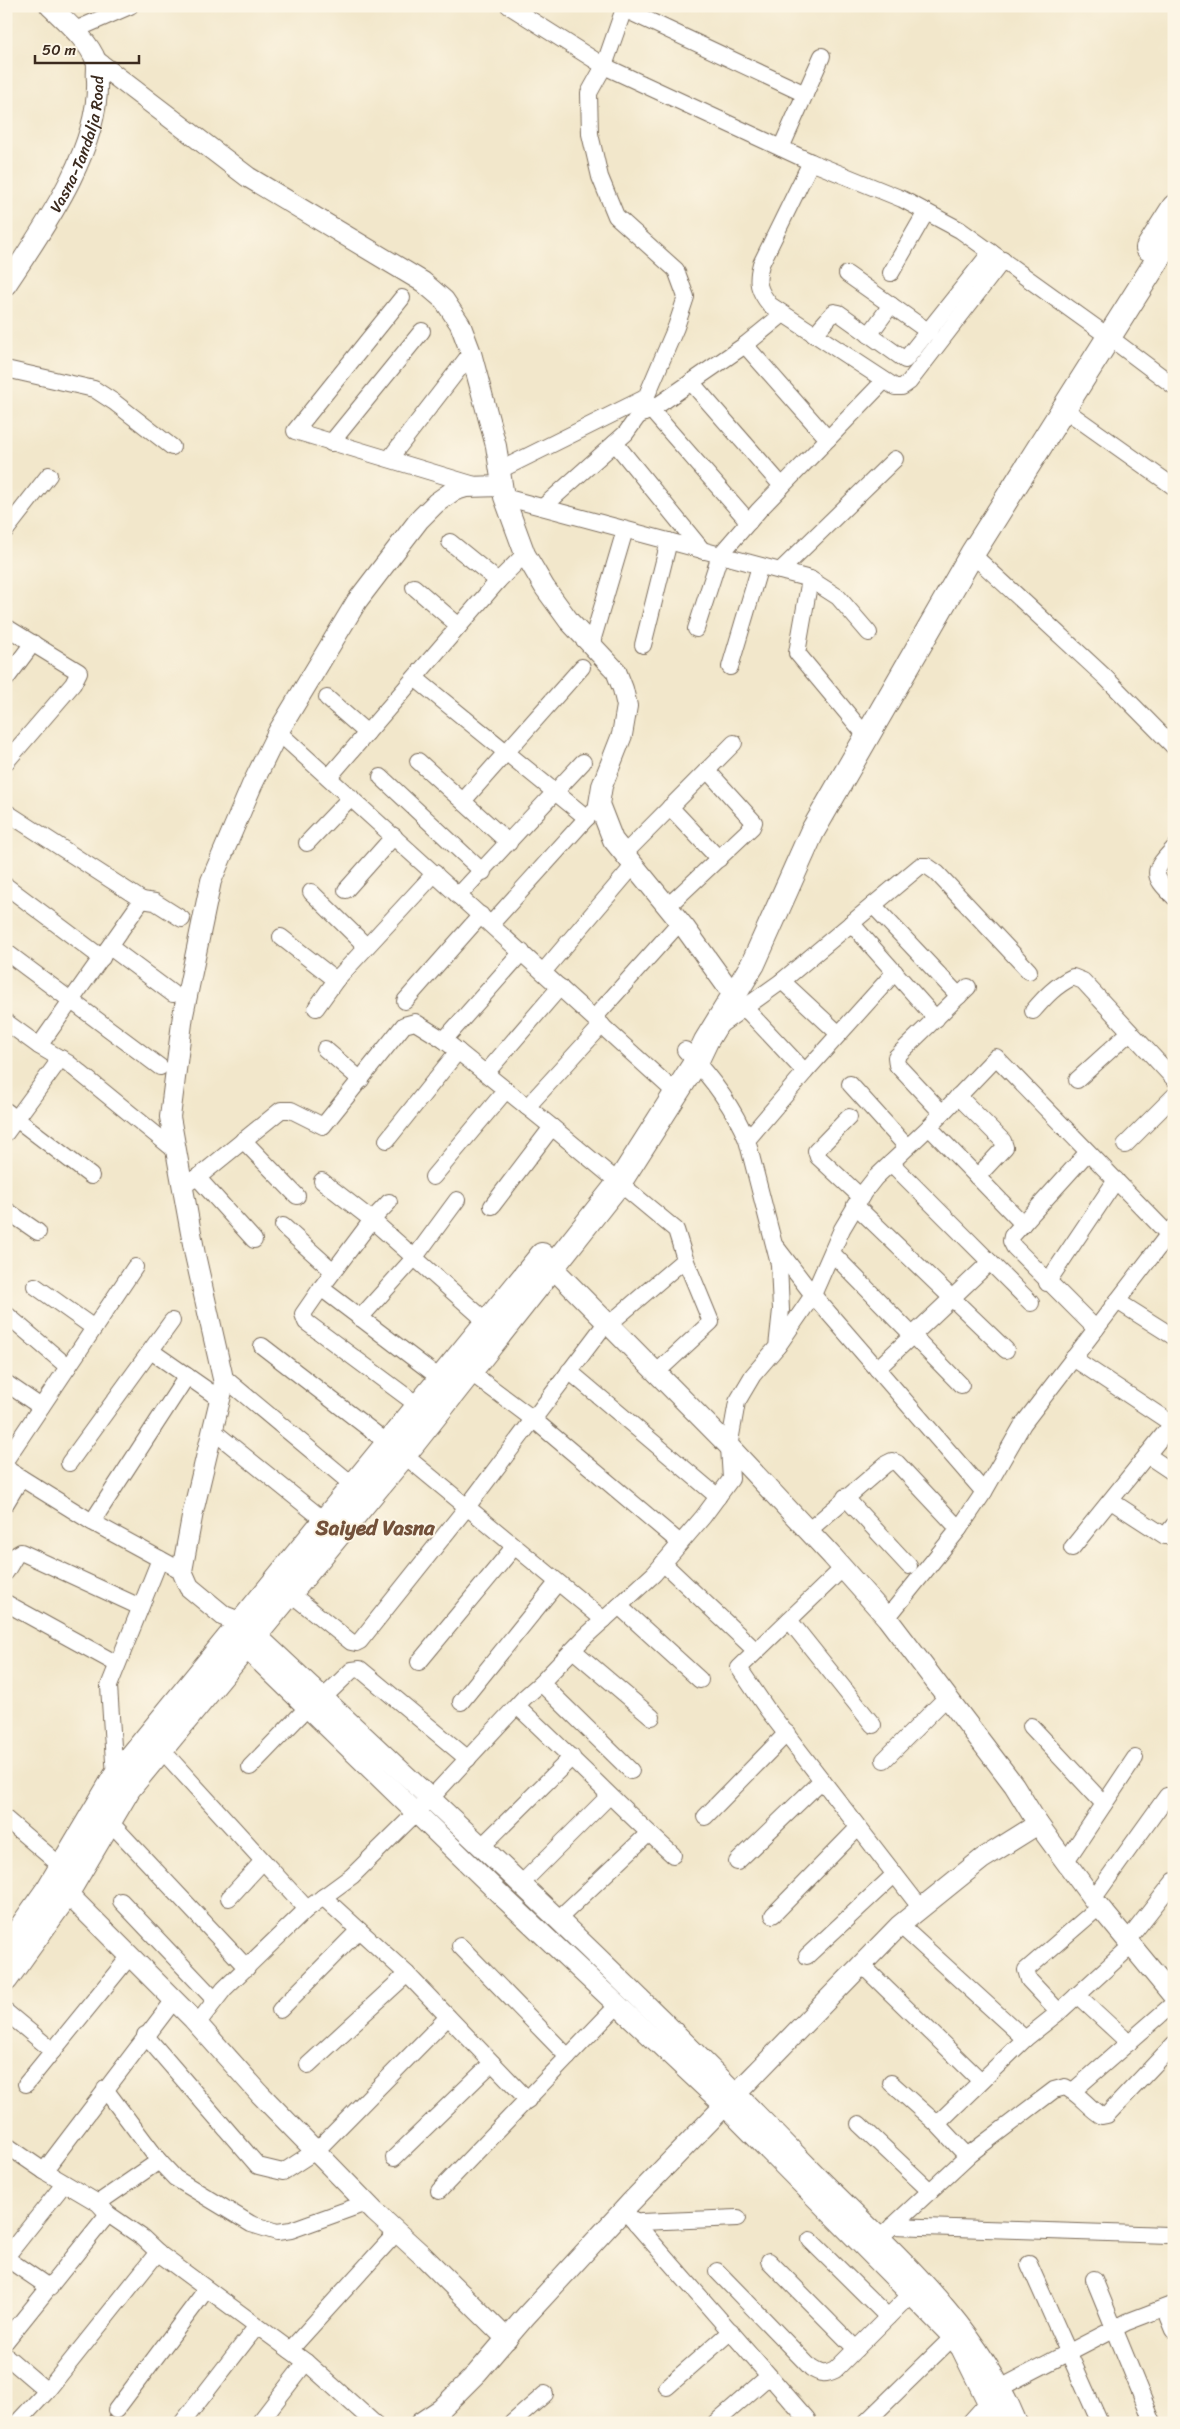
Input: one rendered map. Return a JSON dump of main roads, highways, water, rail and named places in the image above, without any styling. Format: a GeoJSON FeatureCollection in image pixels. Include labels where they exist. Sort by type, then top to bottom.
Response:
{"type":"FeatureCollection","features":[{"type":"Feature","properties":{"kind":"main road"},"geometry":{"type":"LineString","coordinates":[[861,732],[1064,409],[1103,333],[1174,207]]}},
{"type":"Feature","properties":{"kind":"main road"},"geometry":{"type":"LineString","coordinates":[[690,1056],[714,1030],[753,964],[812,832],[861,732],[959,547],[1103,333],[1174,234]]}},
{"type":"Feature","properties":{"kind":"main road"},"geometry":{"type":"LineString","coordinates":[[6,1979],[115,1777],[240,1631],[354,1486],[396,1450],[470,1372],[547,1262],[613,1178],[690,1056],[735,996]]}},
{"type":"Feature","properties":{"kind":"main road"},"geometry":{"type":"LineString","coordinates":[[6,1949],[109,1821],[129,1788],[161,1749],[240,1631],[290,1593],[396,1450],[419,1406],[487,1322],[547,1262]]}},
{"type":"Feature","properties":{"kind":"district","name":"Saiyed Vasna"},"geometry":{"type":"Point","coordinates":[375,1528]}}]}
